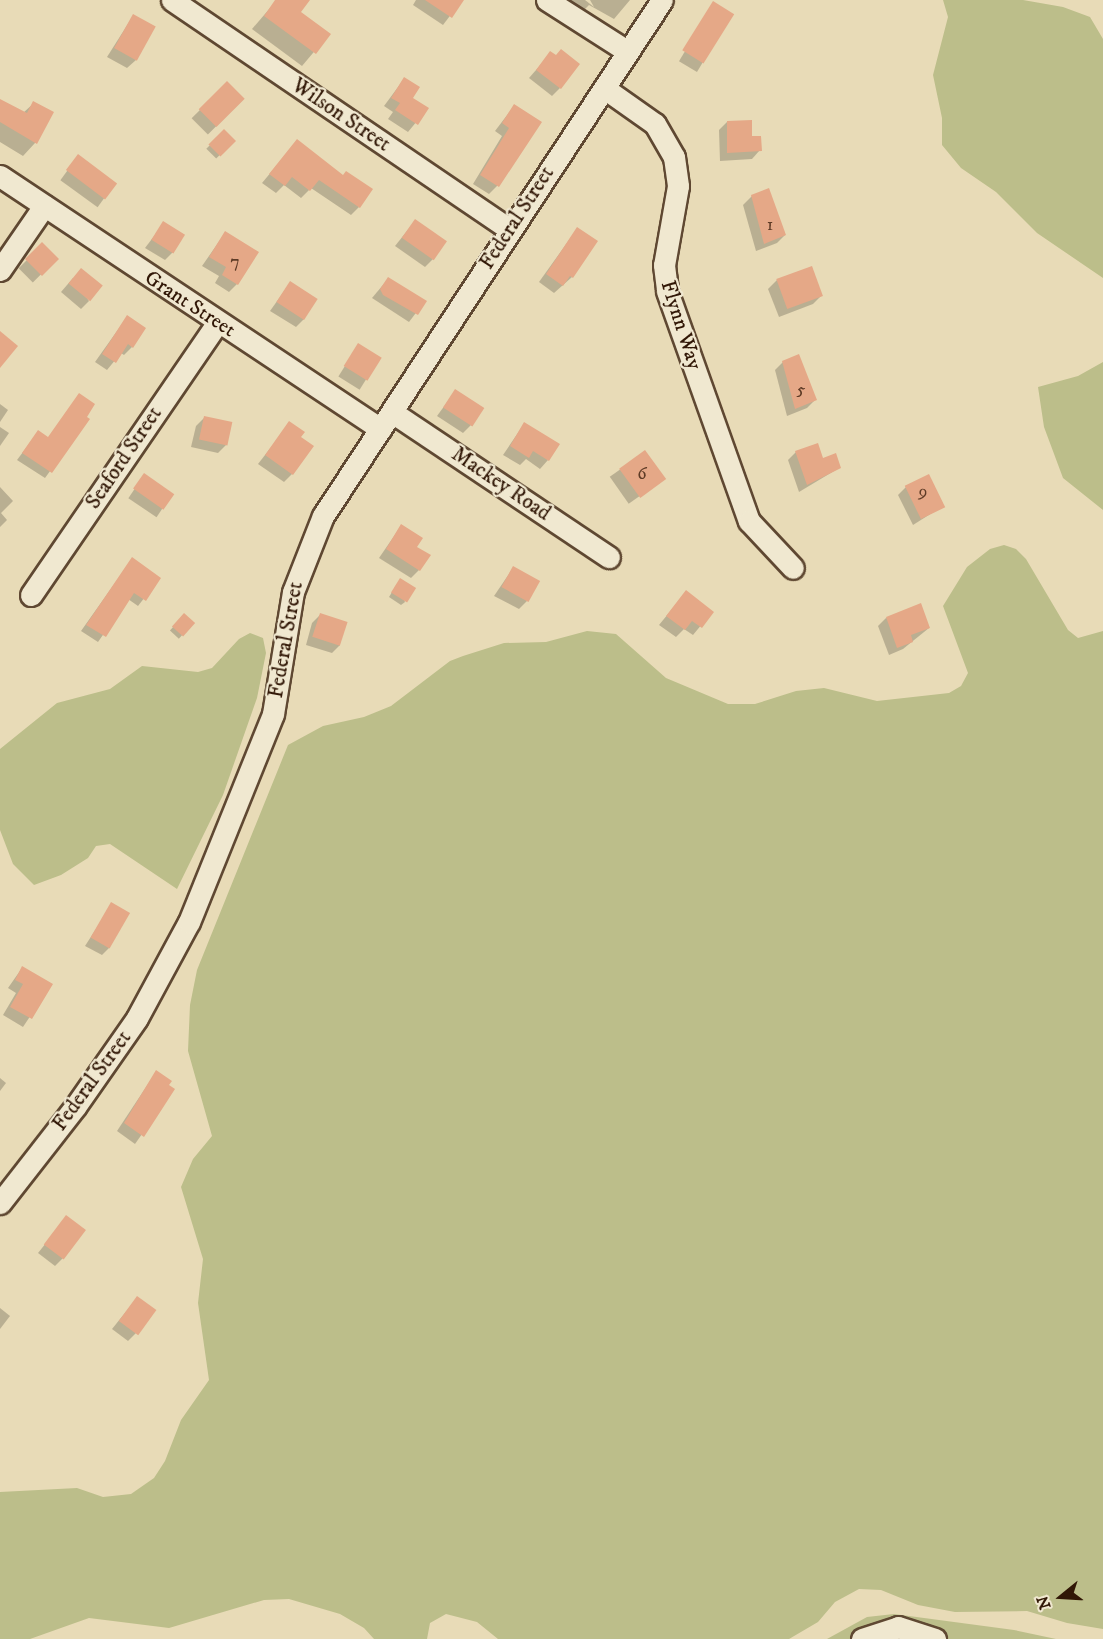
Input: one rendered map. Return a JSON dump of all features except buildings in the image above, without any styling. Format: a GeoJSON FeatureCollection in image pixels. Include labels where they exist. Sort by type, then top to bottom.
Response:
{"type":"FeatureCollection","features":[{"type":"Feature","properties":{"kind":"street","name":"Wilson Street"},"geometry":{"type":"LineString","coordinates":[[172,0],[509,229]]}},
{"type":"Feature","properties":{"kind":"street"},"geometry":{"type":"LineString","coordinates":[[547,0],[627,51]]}},
{"type":"Feature","properties":{"kind":"street","name":"Federal Street"},"geometry":{"type":"LineString","coordinates":[[0,1203],[75,1107],[136,1018],[189,922],[273,714],[293,592],[309,543],[509,229],[662,0]]}},
{"type":"Feature","properties":{"kind":"street","name":"Flynn Way"},"geometry":{"type":"LineString","coordinates":[[604,88],[655,124],[674,157],[678,186],[664,258],[667,291],[749,521],[793,568]]}},
{"type":"Feature","properties":{"kind":"street","name":"Grant Street"},"geometry":{"type":"LineString","coordinates":[[0,176],[218,322],[387,421]]}},
{"type":"Feature","properties":{"kind":"street"},"geometry":{"type":"LineString","coordinates":[[0,270],[44,206]]}},
{"type":"Feature","properties":{"kind":"street","name":"Seaford Street"},"geometry":{"type":"LineString","coordinates":[[31,595],[218,322]]}},
{"type":"Feature","properties":{"kind":"street","name":"Mackey Road"},"geometry":{"type":"LineString","coordinates":[[387,421],[609,557]]}},
{"type":"Feature","properties":{"kind":"street"},"geometry":{"type":"LineString","coordinates":[[862,1639],[898,1627],[935,1639]]}},
{"type":"Feature","properties":{"kind":"green space"},"geometry":{"type":"Polygon","coordinates":[[[943,0],[1023,0],[1063,7],[1090,17],[1103,39],[1103,278],[1037,233],[996,192],[961,168],[942,145],[942,118],[933,75],[948,17],[943,0]]]}},
{"type":"Feature","properties":{"kind":"green space"},"geometry":{"type":"Polygon","coordinates":[[[1103,362],[1103,510],[1063,478],[1044,427],[1038,387],[1078,376],[1103,362]]]}},
{"type":"Feature","properties":{"kind":"green space"},"geometry":{"type":"Polygon","coordinates":[[[1004,545],[1016,549],[1026,559],[1068,630],[1078,638],[1103,631],[1103,1629],[1067,1623],[1027,1611],[955,1612],[918,1605],[881,1590],[859,1589],[835,1602],[818,1622],[789,1639],[498,1639],[477,1622],[446,1614],[430,1623],[427,1639],[374,1639],[364,1628],[340,1614],[289,1599],[264,1600],[169,1628],[89,1618],[30,1639],[0,1639],[0,1492],[77,1488],[103,1497],[131,1494],[154,1478],[165,1461],[181,1420],[209,1380],[198,1303],[203,1259],[181,1187],[193,1159],[212,1136],[188,1051],[190,1005],[197,970],[288,745],[323,726],[364,717],[391,706],[450,661],[463,656],[504,643],[546,642],[587,631],[616,634],[666,678],[728,704],[755,704],[796,691],[824,688],[877,701],[949,693],[961,686],[968,673],[943,606],[967,567],[990,549],[1004,545]]]}},
{"type":"Feature","properties":{"kind":"green space"},"geometry":{"type":"Polygon","coordinates":[[[250,633],[263,638],[266,653],[257,698],[223,795],[177,889],[110,844],[96,846],[88,858],[61,875],[34,885],[13,864],[0,830],[0,749],[57,703],[110,689],[142,666],[198,672],[212,668],[239,639],[250,633]]]}},
{"type":"Feature","properties":{"kind":"green space"},"geometry":{"type":"Polygon","coordinates":[[[894,1614],[1014,1630],[1056,1639],[827,1639],[867,1617],[894,1614]]]}}]}
